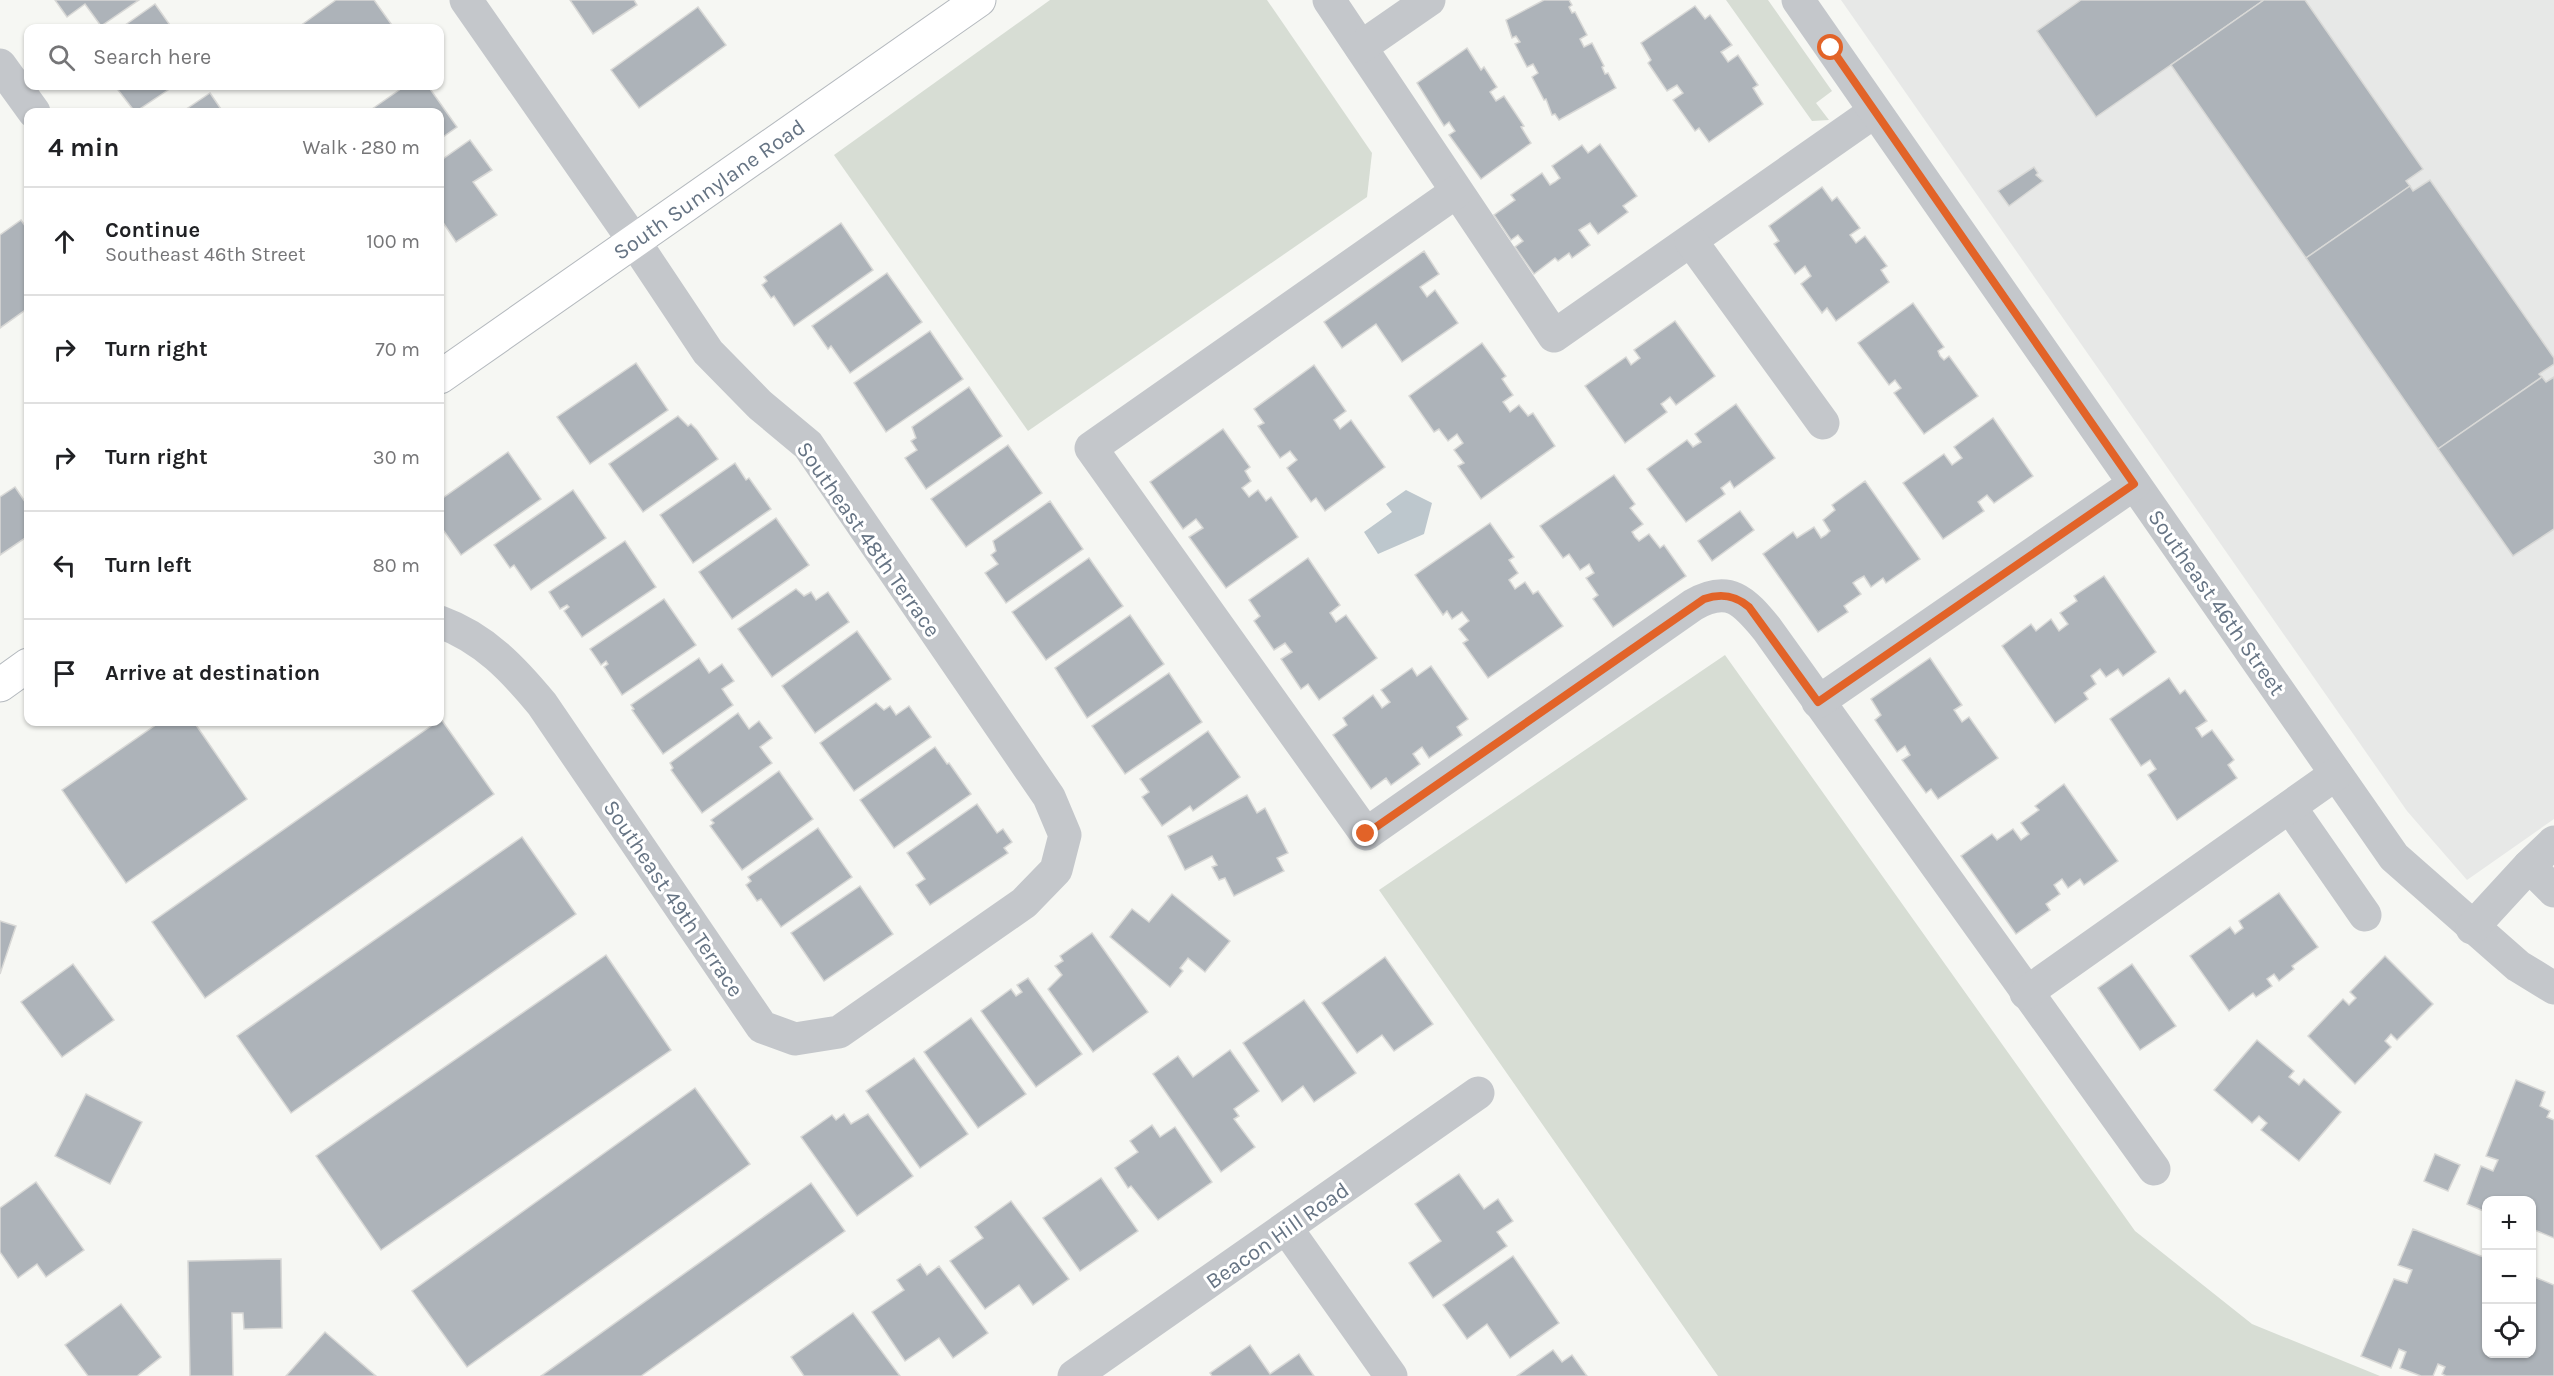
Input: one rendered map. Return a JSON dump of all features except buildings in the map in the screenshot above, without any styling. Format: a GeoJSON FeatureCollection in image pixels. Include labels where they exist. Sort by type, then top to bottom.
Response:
{"type":"FeatureCollection","features":[{"type":"Feature","properties":{"kind":"main road","name":"South Sunnylane Road"},"geometry":{"type":"LineString","coordinates":[[444,374],[979,0]]}},
{"type":"Feature","properties":{"kind":"main road"},"geometry":{"type":"LineString","coordinates":[[0,685],[24,668]]}},
{"type":"Feature","properties":{"kind":"street","name":"Southeast 48th Terrace"},"geometry":{"type":"LineString","coordinates":[[466,0],[634,241],[708,352],[760,405],[807,445],[1049,797],[1065,834],[1056,870],[1024,903],[948,956]]}},
{"type":"Feature","properties":{"kind":"street"},"geometry":{"type":"LineString","coordinates":[[1329,0],[1554,336],[1874,112]]}},
{"type":"Feature","properties":{"kind":"street"},"geometry":{"type":"LineString","coordinates":[[1361,47],[1429,0]]}},
{"type":"Feature","properties":{"kind":"street","name":"Southeast 46th Street"},"geometry":{"type":"LineString","coordinates":[[1798,0],[2394,857],[2472,928],[2518,966],[2554,988]]}},
{"type":"Feature","properties":{"kind":"street"},"geometry":{"type":"LineString","coordinates":[[0,65],[31,108]]}},
{"type":"Feature","properties":{"kind":"street"},"geometry":{"type":"LineString","coordinates":[[1456,192],[1091,448],[1366,834],[1693,605],[1714,595],[1733,597],[1749,607],[2154,1169]]}},
{"type":"Feature","properties":{"kind":"street"},"geometry":{"type":"LineString","coordinates":[[1691,242],[1823,423]]}},
{"type":"Feature","properties":{"kind":"street"},"geometry":{"type":"LineString","coordinates":[[1818,702],[2134,484]]}},
{"type":"Feature","properties":{"kind":"street","name":"Southeast 49th Terrace"},"geometry":{"type":"LineString","coordinates":[[444,624],[487,646],[516,672],[542,704],[762,1027],[795,1039],[839,1032],[948,956]]}},
{"type":"Feature","properties":{"kind":"street"},"geometry":{"type":"LineString","coordinates":[[2026,993],[2336,774]]}},
{"type":"Feature","properties":{"kind":"street"},"geometry":{"type":"LineString","coordinates":[[2290,807],[2365,915]]}},
{"type":"Feature","properties":{"kind":"street"},"geometry":{"type":"LineString","coordinates":[[2472,928],[2554,842]]}},
{"type":"Feature","properties":{"kind":"street"},"geometry":{"type":"LineString","coordinates":[[2529,866],[2554,891]]}},
{"type":"Feature","properties":{"kind":"street","name":"Beacon Hill Road"},"geometry":{"type":"LineString","coordinates":[[1074,1376],[1287,1229],[1478,1093]]}},
{"type":"Feature","properties":{"kind":"street"},"geometry":{"type":"LineString","coordinates":[[1287,1229],[1391,1376]]}},
{"type":"Feature","properties":{"kind":"shaded area"},"geometry":{"type":"Polygon","coordinates":[[[1050,0],[1267,0],[1372,153],[1367,197],[1028,431],[834,155],[1050,0]]]}},
{"type":"Feature","properties":{"kind":"shaded area"},"geometry":{"type":"Polygon","coordinates":[[[1726,0],[1768,0],[1832,91],[1816,103],[1829,120],[1812,121],[1726,0]]]}},
{"type":"Feature","properties":{"kind":"shaded area"},"geometry":{"type":"Polygon","coordinates":[[[1841,0],[2554,0],[2554,819],[2467,880],[2407,811],[1841,0]]]}},
{"type":"Feature","properties":{"kind":"shaded area"},"geometry":{"type":"Polygon","coordinates":[[[1406,490],[1432,503],[1424,534],[1378,554],[1364,532],[1392,512],[1386,504],[1406,490]]]}},
{"type":"Feature","properties":{"kind":"shaded area"},"geometry":{"type":"Polygon","coordinates":[[[1725,655],[2135,1231],[2252,1324],[2380,1376],[1718,1376],[1379,890],[1725,655]]]}},
{"type":"Feature","properties":{"kind":"route"},"geometry":{"type":"LineString","coordinates":[[1366,834],[1704,599],[1714,595],[1724,595],[1742,601],[1749,607],[1818,702],[2134,484],[1831,48]]}}]}
